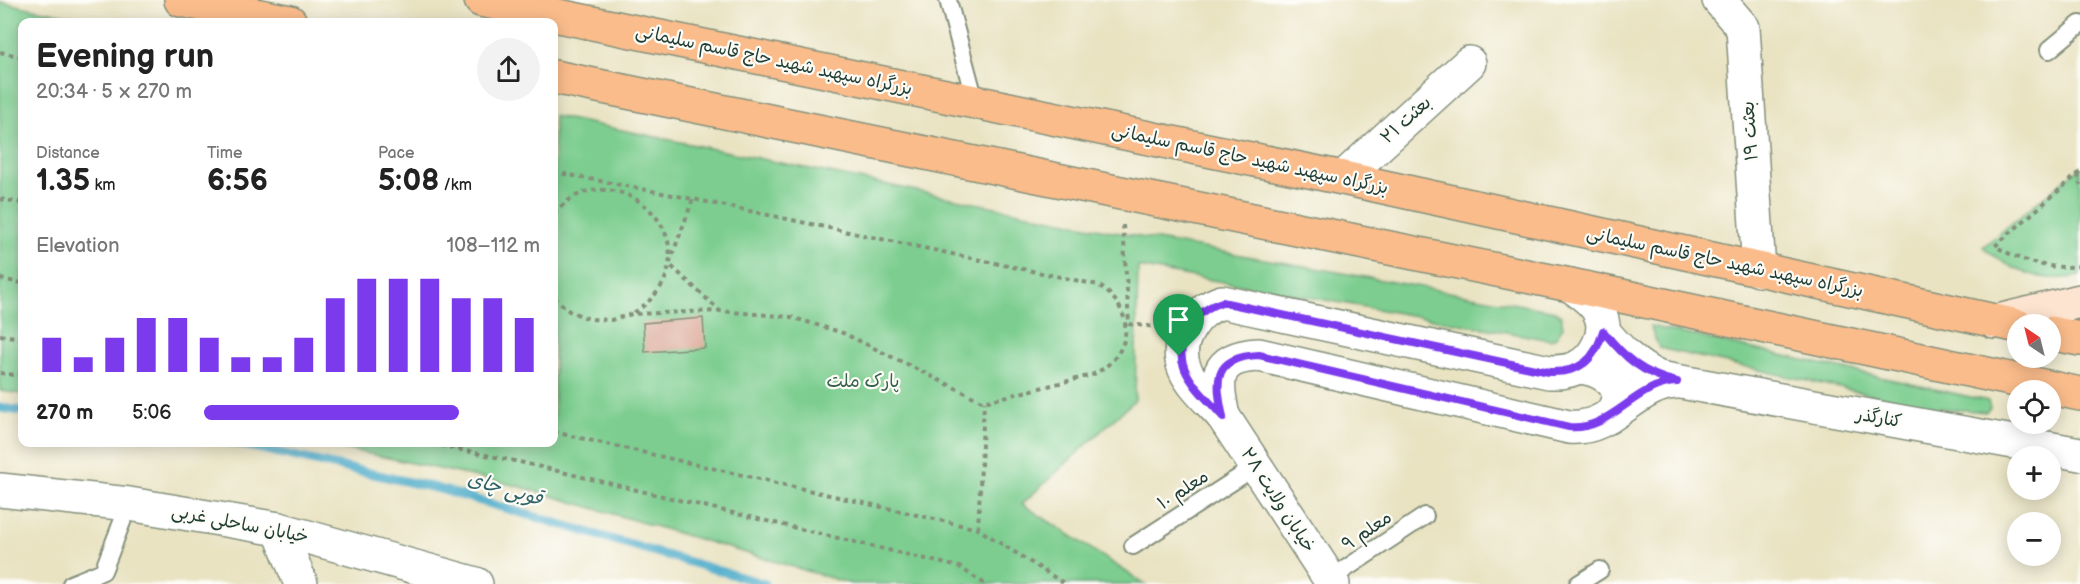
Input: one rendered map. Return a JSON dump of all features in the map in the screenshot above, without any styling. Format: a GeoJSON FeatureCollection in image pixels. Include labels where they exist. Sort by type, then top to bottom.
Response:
{"type":"FeatureCollection","features":[{"type":"Feature","properties":{"kind":"highway"},"geometry":{"type":"LineString","coordinates":[[181,0],[270,18]]}},
{"type":"Feature","properties":{"kind":"highway","name":"بزرگراه سپهبد شهید حاج قاسم سلیمانی"},"geometry":{"type":"LineString","coordinates":[[481,0],[1343,178],[2006,324]]}},
{"type":"Feature","properties":{"kind":"highway"},"geometry":{"type":"LineString","coordinates":[[558,78],[1570,285],[2080,394]]}},
{"type":"Feature","properties":{"kind":"highway"},"geometry":{"type":"LineString","coordinates":[[2061,335],[2080,339]]}},
{"type":"Feature","properties":{"kind":"main road"},"geometry":{"type":"LineString","coordinates":[[2006,324],[2080,301]]}},
{"type":"Feature","properties":{"kind":"street","name":"بعثت ۱۹"},"geometry":{"type":"LineString","coordinates":[[1719,0],[1743,28],[1759,270]]}},
{"type":"Feature","properties":{"kind":"street","name":"بعثت ۲۱"},"geometry":{"type":"LineString","coordinates":[[1343,178],[1469,63]]}},
{"type":"Feature","properties":{"kind":"street"},"geometry":{"type":"LineString","coordinates":[[1570,285],[1596,307],[1601,315],[1603,331],[1599,345],[1590,358],[1579,367]]}},
{"type":"Feature","properties":{"kind":"street","name":"خیابان ولایت ۲۸"},"geometry":{"type":"LineString","coordinates":[[1331,582],[1223,417],[1191,381],[1183,368],[1179,356],[1183,338],[1193,322],[1214,305],[1222,302],[1549,372],[1564,372],[1579,367]]}},
{"type":"Feature","properties":{"kind":"street","name":"کنارگذر"},"geometry":{"type":"LineString","coordinates":[[1603,331],[1626,357],[1647,373],[1677,382],[2080,454]]}},
{"type":"Feature","properties":{"kind":"street"},"geometry":{"type":"LineString","coordinates":[[1223,417],[1218,393],[1220,373],[1227,364],[1246,356],[1259,355],[1569,427],[1582,428],[1608,417],[1664,382],[1677,382]]}},
{"type":"Feature","properties":{"kind":"street"},"geometry":{"type":"LineString","coordinates":[[1579,367],[1600,372],[1609,377],[1614,384],[1617,403],[1608,417]]}},
{"type":"Feature","properties":{"kind":"street","name":"خیابان ساحلی غربی"},"geometry":{"type":"LineString","coordinates":[[0,490],[129,504],[279,529],[476,584]]}},
{"type":"Feature","properties":{"kind":"street"},"geometry":{"type":"LineString","coordinates":[[279,529],[301,584]]}},
{"type":"Feature","properties":{"kind":"lane"},"geometry":{"type":"LineString","coordinates":[[948,0],[975,101]]}},
{"type":"Feature","properties":{"kind":"lane"},"geometry":{"type":"LineString","coordinates":[[2049,50],[2080,24]]}},
{"type":"Feature","properties":{"kind":"lane","name":"معلم ۱۰"},"geometry":{"type":"LineString","coordinates":[[1133,546],[1255,466]]}},
{"type":"Feature","properties":{"kind":"lane"},"geometry":{"type":"LineString","coordinates":[[71,584],[103,571],[129,504]]}},
{"type":"Feature","properties":{"kind":"lane","name":"معلم ۹"},"geometry":{"type":"LineString","coordinates":[[1331,582],[1425,516]]}},
{"type":"Feature","properties":{"kind":"lane"},"geometry":{"type":"LineString","coordinates":[[1578,584],[1600,570]]}},
{"type":"Feature","properties":{"kind":"path"},"geometry":{"type":"LineString","coordinates":[[0,52],[18,56]]}},
{"type":"Feature","properties":{"kind":"path"},"geometry":{"type":"LineString","coordinates":[[558,173],[1088,282],[1110,292],[1125,317],[1126,332],[1123,346],[1105,369],[1092,375],[984,402],[843,333],[791,317],[720,311],[632,314],[611,320],[589,320],[569,311],[558,301]]}},
{"type":"Feature","properties":{"kind":"path"},"geometry":{"type":"LineString","coordinates":[[2079,173],[2080,184]]}},
{"type":"Feature","properties":{"kind":"path"},"geometry":{"type":"LineString","coordinates":[[2079,173],[1995,246],[2037,264],[2058,267],[2080,265]]}},
{"type":"Feature","properties":{"kind":"path"},"geometry":{"type":"LineString","coordinates":[[558,209],[567,200],[587,192],[608,190],[629,194],[647,206],[661,223],[668,243],[669,264],[720,311]]}},
{"type":"Feature","properties":{"kind":"path"},"geometry":{"type":"LineString","coordinates":[[0,199],[18,202]]}},
{"type":"Feature","properties":{"kind":"path"},"geometry":{"type":"LineString","coordinates":[[632,314],[650,302],[662,284],[693,199]]}},
{"type":"Feature","properties":{"kind":"path"},"geometry":{"type":"LineString","coordinates":[[1122,220],[1129,324]]}},
{"type":"Feature","properties":{"kind":"path"},"geometry":{"type":"LineString","coordinates":[[0,279],[18,282]]}},
{"type":"Feature","properties":{"kind":"path"},"geometry":{"type":"LineString","coordinates":[[0,335],[18,337]]}},
{"type":"Feature","properties":{"kind":"path"},"geometry":{"type":"LineString","coordinates":[[0,372],[18,375]]}},
{"type":"Feature","properties":{"kind":"path"},"geometry":{"type":"LineString","coordinates":[[978,529],[984,402]]}},
{"type":"Feature","properties":{"kind":"path"},"geometry":{"type":"LineString","coordinates":[[558,433],[978,529],[1065,584]]}},
{"type":"Feature","properties":{"kind":"path"},"geometry":{"type":"LineString","coordinates":[[447,447],[524,463],[959,567],[985,584]]}},
{"type":"Feature","properties":{"kind":"green space"},"geometry":{"type":"Polygon","coordinates":[[[0,2],[79,18],[18,18],[18,393],[0,391],[0,2]]]}},
{"type":"Feature","properties":{"kind":"green space","name":"پارک ملت"},"geometry":{"type":"Polygon","coordinates":[[[558,117],[1135,236],[1555,311],[1561,316],[1563,327],[1551,340],[1138,267],[1135,400],[1022,504],[1145,584],[851,584],[518,486],[338,447],[558,447],[558,117]]]}},
{"type":"Feature","properties":{"kind":"green space"},"geometry":{"type":"Polygon","coordinates":[[[2080,167],[2080,276],[2053,278],[2028,274],[2005,263],[1983,247],[2080,167]]]}},
{"type":"Feature","properties":{"kind":"green space"},"geometry":{"type":"Polygon","coordinates":[[[1650,326],[1988,401],[1990,408],[1986,412],[1926,407],[1659,348],[1650,326]]]}},
{"type":"Feature","properties":{"kind":"building"},"geometry":{"type":"Polygon","coordinates":[[[703,318],[705,348],[645,352],[643,323],[703,318]]]}},
{"type":"Feature","properties":{"kind":"waterway","name":"قوبی چای"},"geometry":{"type":"LineString","coordinates":[[0,408],[18,410]]}},
{"type":"Feature","properties":{"kind":"waterway","name":"قوبی چای"},"geometry":{"type":"LineString","coordinates":[[253,447],[436,488],[765,584]]}},
{"type":"Feature","properties":{"kind":"route"},"geometry":{"type":"LineString","coordinates":[[1222,302],[1549,372],[1564,372],[1579,367],[1590,358],[1599,345],[1603,331],[1626,357],[1647,373],[1677,382],[1664,382],[1608,417],[1582,428],[1569,427],[1259,355],[1246,356],[1227,364],[1220,373],[1218,393],[1223,417],[1191,381],[1179,356],[1183,338],[1193,322],[1214,305],[1222,302]]}}]}
